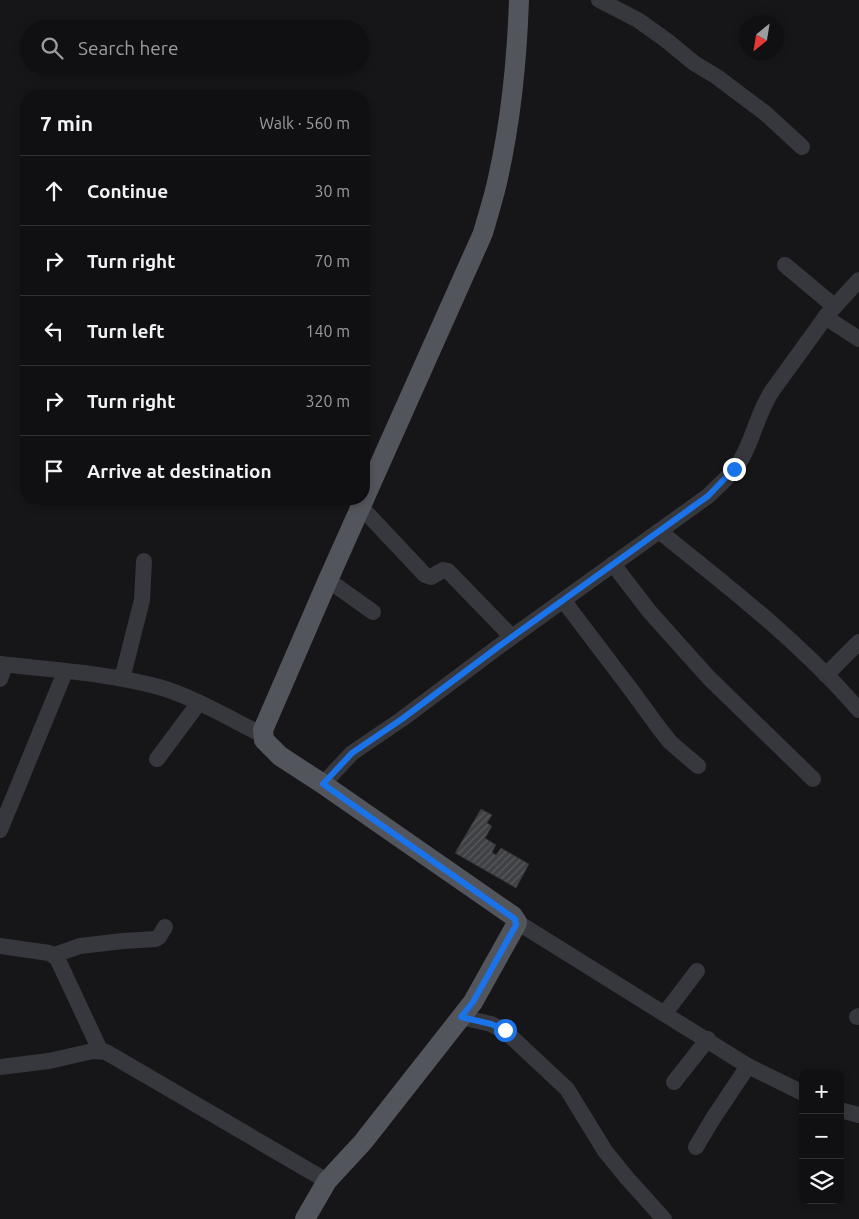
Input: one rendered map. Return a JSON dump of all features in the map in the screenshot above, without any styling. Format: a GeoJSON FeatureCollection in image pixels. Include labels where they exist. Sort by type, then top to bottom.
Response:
{"type":"FeatureCollection","features":[{"type":"Feature","properties":{"kind":"main road"},"geometry":{"type":"LineString","coordinates":[[370,487],[483,233],[498,178],[510,110],[518,31],[519,0]]}},
{"type":"Feature","properties":{"kind":"main road"},"geometry":{"type":"LineString","coordinates":[[305,1219],[327,1181],[363,1142],[473,1002],[516,922],[513,916],[280,756],[264,740],[264,724],[361,507]]}},
{"type":"Feature","properties":{"kind":"street"},"geometry":{"type":"LineString","coordinates":[[599,0],[638,20],[666,40],[694,63],[717,77],[765,113],[802,147]]}},
{"type":"Feature","properties":{"kind":"street"},"geometry":{"type":"LineString","coordinates":[[785,265],[859,339]]}},
{"type":"Feature","properties":{"kind":"street"},"geometry":{"type":"LineString","coordinates":[[323,784],[352,753],[402,719],[708,496],[734,469],[748,446],[764,402],[830,312],[859,280]]}},
{"type":"Feature","properties":{"kind":"street"},"geometry":{"type":"LineString","coordinates":[[361,507],[425,575],[431,577],[443,570],[448,571],[512,637]]}},
{"type":"Feature","properties":{"kind":"street"},"geometry":{"type":"LineString","coordinates":[[659,531],[754,607],[826,675],[859,710]]}},
{"type":"Feature","properties":{"kind":"street"},"geometry":{"type":"LineString","coordinates":[[122,679],[142,600],[144,561]]}},
{"type":"Feature","properties":{"kind":"street"},"geometry":{"type":"LineString","coordinates":[[613,564],[649,611],[709,678],[813,779]]}},
{"type":"Feature","properties":{"kind":"street"},"geometry":{"type":"LineString","coordinates":[[328,580],[373,612]]}},
{"type":"Feature","properties":{"kind":"street"},"geometry":{"type":"LineString","coordinates":[[563,600],[670,742],[698,766]]}},
{"type":"Feature","properties":{"kind":"street"},"geometry":{"type":"LineString","coordinates":[[826,675],[859,642]]}},
{"type":"Feature","properties":{"kind":"street"},"geometry":{"type":"LineString","coordinates":[[2,669],[64,672],[122,679],[160,687],[263,735]]}},
{"type":"Feature","properties":{"kind":"street"},"geometry":{"type":"LineString","coordinates":[[0,830],[64,672]]}},
{"type":"Feature","properties":{"kind":"street"},"geometry":{"type":"LineString","coordinates":[[157,760],[198,704]]}},
{"type":"Feature","properties":{"kind":"street"},"geometry":{"type":"LineString","coordinates":[[516,922],[708,1039],[748,1066],[799,1091]]}},
{"type":"Feature","properties":{"kind":"street"},"geometry":{"type":"LineString","coordinates":[[0,946],[54,955],[80,946],[155,939],[165,927]]}},
{"type":"Feature","properties":{"kind":"street"},"geometry":{"type":"LineString","coordinates":[[54,955],[100,1050]]}},
{"type":"Feature","properties":{"kind":"street"},"geometry":{"type":"LineString","coordinates":[[665,1013],[697,971]]}},
{"type":"Feature","properties":{"kind":"street"},"geometry":{"type":"LineString","coordinates":[[461,1017],[491,1024],[505,1030],[567,1089],[606,1151],[627,1178],[664,1219]]}},
{"type":"Feature","properties":{"kind":"street"},"geometry":{"type":"LineString","coordinates":[[674,1082],[708,1039]]}},
{"type":"Feature","properties":{"kind":"street"},"geometry":{"type":"LineString","coordinates":[[0,1067],[49,1061],[100,1050],[111,1054],[157,1083],[327,1181]]}},
{"type":"Feature","properties":{"kind":"street"},"geometry":{"type":"LineString","coordinates":[[696,1147],[748,1066]]}},
{"type":"Feature","properties":{"kind":"street"},"geometry":{"type":"LineString","coordinates":[[844,1111],[859,1115]]}},
{"type":"Feature","properties":{"kind":"building"},"geometry":{"type":"Polygon","coordinates":[[[481,809],[492,815],[487,823],[492,826],[485,838],[496,845],[492,852],[496,855],[501,848],[529,864],[516,888],[455,853],[481,809]]]}},
{"type":"Feature","properties":{"kind":"route"},"geometry":{"type":"LineString","coordinates":[[505,1030],[491,1024],[461,1017],[473,1002],[516,925],[513,916],[323,784],[352,753],[402,719],[498,647],[708,496],[734,469]]}}]}
